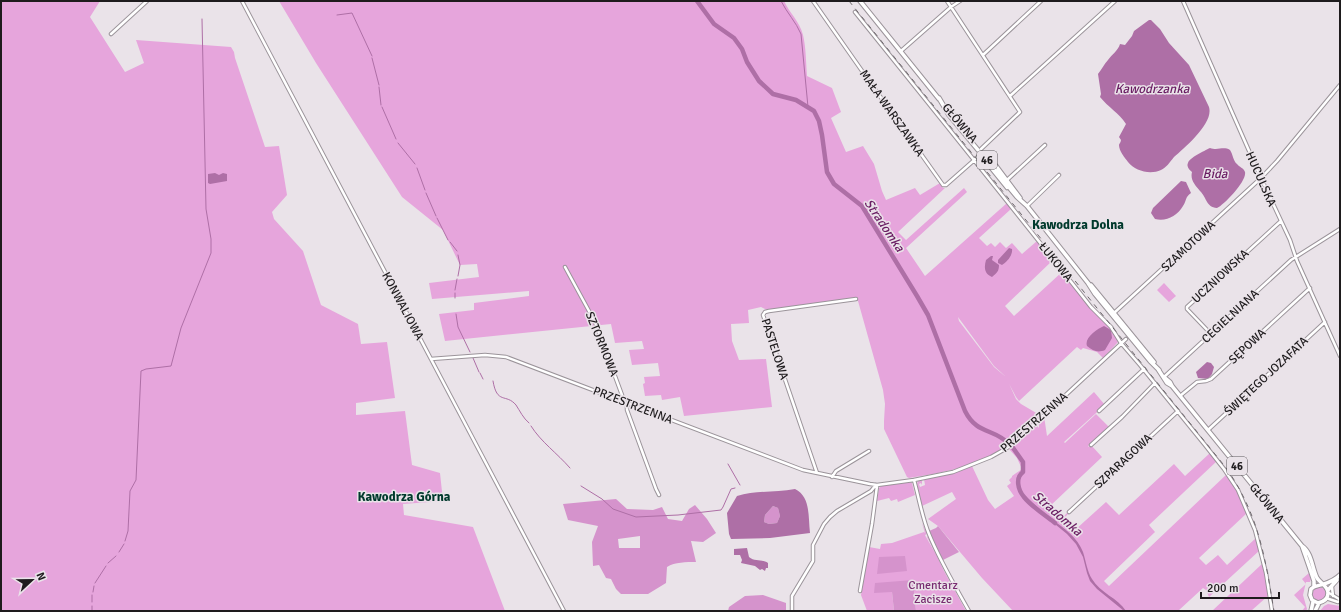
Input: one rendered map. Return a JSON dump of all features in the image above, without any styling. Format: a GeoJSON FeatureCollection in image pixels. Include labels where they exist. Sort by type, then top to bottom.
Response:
{"type":"FeatureCollection","features":[{"type":"Feature","properties":{"kind":"main road","name":"GŁÓWNA"},"geometry":{"type":"LineString","coordinates":[[860,1],[1007,180],[1095,294],[1159,370]]}},
{"type":"Feature","properties":{"kind":"main road","name":"GŁÓWNA"},"geometry":{"type":"LineString","coordinates":[[939,98],[949,115],[1026,206]]}},
{"type":"Feature","properties":{"kind":"main road","name":"GŁÓWNA"},"geometry":{"type":"LineString","coordinates":[[1088,283],[1094,288],[1164,377],[1170,382],[1207,430],[1304,548],[1310,557],[1317,579],[1323,585]]}},
{"type":"Feature","properties":{"kind":"main road","name":"GŁÓWNA"},"geometry":{"type":"LineString","coordinates":[[1302,546],[1311,571],[1314,587]]}},
{"type":"Feature","properties":{"kind":"main road"},"geometry":{"type":"LineString","coordinates":[[1314,587],[1323,585],[1339,577]]}},
{"type":"Feature","properties":{"kind":"main road"},"geometry":{"type":"LineString","coordinates":[[1315,611],[1319,603],[1326,598],[1328,592],[1339,577]]}},
{"type":"Feature","properties":{"kind":"main road","name":"46"},"geometry":{"type":"LineString","coordinates":[[1323,585],[1328,592]]}},
{"type":"Feature","properties":{"kind":"main road","name":"46"},"geometry":{"type":"LineString","coordinates":[[1311,611],[1313,602],[1310,595],[1311,589],[1314,587]]}},
{"type":"Feature","properties":{"kind":"main road"},"geometry":{"type":"LineString","coordinates":[[1313,602],[1319,603]]}},
{"type":"Feature","properties":{"kind":"street"},"geometry":{"type":"LineString","coordinates":[[112,34],[147,1]]}},
{"type":"Feature","properties":{"kind":"street","name":"KONWALIOWA"},"geometry":{"type":"LineString","coordinates":[[242,1],[564,611]]}},
{"type":"Feature","properties":{"kind":"street","name":"MAŁA WARSZAWKA"},"geometry":{"type":"LineString","coordinates":[[813,1],[943,185],[946,185],[980,155]]}},
{"type":"Feature","properties":{"kind":"street"},"geometry":{"type":"LineString","coordinates":[[947,1],[1020,110],[1020,114],[981,149]]}},
{"type":"Feature","properties":{"kind":"street"},"geometry":{"type":"LineString","coordinates":[[901,51],[951,7],[960,1]]}},
{"type":"Feature","properties":{"kind":"street"},"geometry":{"type":"LineString","coordinates":[[983,55],[1041,1]]}},
{"type":"Feature","properties":{"kind":"street"},"geometry":{"type":"LineString","coordinates":[[1010,96],[1115,1]]}},
{"type":"Feature","properties":{"kind":"street","name":"HUCULSKA"},"geometry":{"type":"LineString","coordinates":[[1183,1],[1340,356]]}},
{"type":"Feature","properties":{"kind":"street","name":"ŁUKOWA"},"geometry":{"type":"LineString","coordinates":[[855,12],[1091,306],[1111,327],[1121,343]]}},
{"type":"Feature","properties":{"kind":"street","name":"SZAMOTOWA"},"geometry":{"type":"LineString","coordinates":[[1114,313],[1142,289],[1261,178],[1340,85]]}},
{"type":"Feature","properties":{"kind":"street","name":"GŁÓWNA"},"geometry":{"type":"LineString","coordinates":[[949,115],[1004,184],[1017,197]]}},
{"type":"Feature","properties":{"kind":"street"},"geometry":{"type":"LineString","coordinates":[[1007,180],[1045,145]]}},
{"type":"Feature","properties":{"kind":"street"},"geometry":{"type":"LineString","coordinates":[[1026,206],[1059,175]]}},
{"type":"Feature","properties":{"kind":"street","name":"UCZNIOWSKA"},"geometry":{"type":"LineString","coordinates":[[1211,334],[1192,315],[1187,307],[1281,221]]}},
{"type":"Feature","properties":{"kind":"street","name":"CEGIELNIANA"},"geometry":{"type":"LineString","coordinates":[[1164,377],[1284,265],[1340,229]]}},
{"type":"Feature","properties":{"kind":"street","name":"SZTORMOWA"},"geometry":{"type":"LineString","coordinates":[[565,267],[599,330],[623,401]]}},
{"type":"Feature","properties":{"kind":"street","name":"SĘPOWA"},"geometry":{"type":"LineString","coordinates":[[1180,396],[1197,382],[1206,381],[1211,378],[1310,288]]}},
{"type":"Feature","properties":{"kind":"street","name":"PASTELOWA"},"geometry":{"type":"LineString","coordinates":[[817,474],[762,315],[769,311],[856,299]]}},
{"type":"Feature","properties":{"kind":"street","name":"ŚWIĘTEGO JOZAFATA"},"geometry":{"type":"LineString","coordinates":[[1207,430],[1325,322]]}},
{"type":"Feature","properties":{"kind":"street"},"geometry":{"type":"LineString","coordinates":[[1125,330],[1126,339],[1134,342]]}},
{"type":"Feature","properties":{"kind":"street","name":"PRZESTRZENNA"},"geometry":{"type":"LineString","coordinates":[[431,359],[499,355],[793,466],[817,474],[876,485],[914,480],[954,472],[991,457],[1007,448],[1126,339]]}},
{"type":"Feature","properties":{"kind":"street"},"geometry":{"type":"LineString","coordinates":[[1121,343],[1178,410],[1224,469],[1245,504],[1260,547],[1272,611]]}},
{"type":"Feature","properties":{"kind":"street"},"geometry":{"type":"LineString","coordinates":[[1099,411],[1144,369]]}},
{"type":"Feature","properties":{"kind":"street"},"geometry":{"type":"LineString","coordinates":[[1091,445],[1122,417],[1127,410],[1155,383]]}},
{"type":"Feature","properties":{"kind":"street"},"geometry":{"type":"LineString","coordinates":[[627,403],[627,410],[656,489],[660,495]]}},
{"type":"Feature","properties":{"kind":"street","name":"SZPARAGOWA"},"geometry":{"type":"LineString","coordinates":[[1069,512],[1178,410]]}},
{"type":"Feature","properties":{"kind":"street"},"geometry":{"type":"LineString","coordinates":[[832,477],[836,471],[869,450]]}},
{"type":"Feature","properties":{"kind":"street"},"geometry":{"type":"LineString","coordinates":[[914,480],[929,534],[942,562],[969,611]]}},
{"type":"Feature","properties":{"kind":"street"},"geometry":{"type":"LineString","coordinates":[[860,591],[871,530],[876,496],[876,485]]}},
{"type":"Feature","properties":{"kind":"street"},"geometry":{"type":"LineString","coordinates":[[792,611],[792,596],[813,561],[813,546],[824,524],[833,514],[871,491],[876,485]]}},
{"type":"Feature","properties":{"kind":"street"},"geometry":{"type":"LineString","coordinates":[[1332,586],[1333,596]]}},
{"type":"Feature","properties":{"kind":"street"},"geometry":{"type":"LineString","coordinates":[[1328,592],[1340,601]]}},
{"type":"Feature","properties":{"kind":"street"},"geometry":{"type":"LineString","coordinates":[[1326,598],[1338,602],[1340,601]]}},
{"type":"Feature","properties":{"kind":"green space"},"geometry":{"type":"Polygon","coordinates":[[[1,1],[100,1],[90,17],[125,72],[144,63],[136,40],[231,47],[234,52],[265,147],[279,146],[287,195],[272,212],[274,219],[303,251],[321,305],[358,324],[361,344],[387,342],[395,398],[356,403],[356,415],[405,411],[412,465],[440,473],[443,501],[403,504],[404,515],[473,527],[505,611],[1,611],[1,1]]]}},
{"type":"Feature","properties":{"kind":"green space"},"geometry":{"type":"Polygon","coordinates":[[[279,1],[784,1],[802,30],[807,76],[832,88],[841,112],[831,118],[846,152],[863,146],[874,164],[886,200],[915,188],[920,195],[940,183],[943,188],[945,188],[898,232],[906,240],[964,188],[967,192],[906,248],[925,276],[1007,203],[1011,209],[979,238],[987,246],[991,243],[995,247],[1000,242],[1006,248],[1012,243],[1022,254],[1037,241],[1053,260],[1005,306],[1014,316],[1062,272],[1098,316],[1110,327],[1119,341],[1103,358],[1097,352],[1083,348],[1081,350],[1077,347],[1019,401],[1009,384],[1016,399],[1040,416],[1008,446],[969,465],[909,478],[907,477],[884,429],[885,404],[883,390],[858,301],[856,299],[769,311],[761,307],[748,310],[749,323],[731,324],[732,341],[739,360],[766,359],[772,407],[684,416],[680,397],[662,400],[661,395],[645,396],[643,384],[645,383],[644,377],[660,376],[658,363],[632,365],[629,350],[644,349],[642,341],[615,343],[611,324],[445,341],[439,314],[474,310],[474,303],[529,296],[529,291],[432,299],[429,283],[479,277],[477,264],[460,265],[443,230],[402,197],[316,63],[279,1]],[[958,317],[959,321],[994,367],[1005,376],[994,366],[958,317]]]}},
{"type":"Feature","properties":{"kind":"green space"},"geometry":{"type":"Polygon","coordinates":[[[1164,283],[1176,296],[1169,302],[1157,290],[1164,283]]]}},
{"type":"Feature","properties":{"kind":"green space"},"geometry":{"type":"Polygon","coordinates":[[[1094,392],[1105,405],[1064,442],[1065,443],[1096,414],[1109,427],[1088,446],[1089,447],[1091,445],[1102,457],[1049,507],[1062,518],[1068,512],[1069,513],[1063,519],[1075,530],[1106,502],[1119,515],[1174,464],[1185,476],[1210,453],[1217,461],[1149,525],[1155,532],[1104,581],[1109,586],[1227,474],[1241,497],[1247,513],[1199,558],[1206,565],[1218,555],[1227,565],[1257,537],[1260,550],[1209,597],[1206,590],[1203,588],[1178,611],[1013,611],[982,578],[938,526],[928,519],[956,499],[952,492],[922,506],[917,484],[918,480],[921,479],[922,481],[922,485],[921,483],[919,484],[920,487],[925,485],[924,479],[953,473],[972,466],[988,500],[995,509],[1014,496],[1007,486],[1011,483],[1009,480],[1012,476],[1022,469],[1017,458],[1009,449],[1035,425],[1039,428],[1039,422],[1044,416],[1047,436],[1094,392]]]}},
{"type":"Feature","properties":{"kind":"green space"},"geometry":{"type":"Polygon","coordinates":[[[908,481],[912,483],[915,495],[898,502],[897,499],[891,501],[889,498],[877,501],[879,488],[881,486],[908,481]]]}},
{"type":"Feature","properties":{"kind":"green space","name":"Cmentarz Zacisze"},"geometry":{"type":"Polygon","coordinates":[[[922,523],[927,534],[925,535],[926,537],[937,556],[927,537],[928,536],[944,571],[966,611],[916,611],[913,580],[892,592],[894,611],[867,611],[861,595],[869,547],[880,549],[881,544],[892,543],[924,532],[925,533],[922,523]]]}},
{"type":"Feature","properties":{"kind":"green space"},"geometry":{"type":"Polygon","coordinates":[[[1263,563],[1269,595],[1251,611],[1212,611],[1263,563]]]}},
{"type":"Feature","properties":{"kind":"green space"},"geometry":{"type":"Polygon","coordinates":[[[1309,573],[1311,579],[1310,582],[1306,582],[1306,584],[1302,579],[1309,573]]]}},
{"type":"Feature","properties":{"kind":"green space"},"geometry":{"type":"Polygon","coordinates":[[[1305,585],[1303,595],[1307,609],[1306,611],[1302,611],[1305,607],[1294,595],[1305,585]]]}},
{"type":"Feature","properties":{"kind":"green space"},"geometry":{"type":"Polygon","coordinates":[[[1316,587],[1322,587],[1326,591],[1326,597],[1322,601],[1316,601],[1312,597],[1312,591],[1316,587]]]}},
{"type":"Feature","properties":{"kind":"green space"},"geometry":{"type":"Polygon","coordinates":[[[1328,604],[1340,606],[1340,611],[1320,611],[1328,604]]]}},
{"type":"Feature","properties":{"kind":"shaded area"},"geometry":{"type":"Polygon","coordinates":[[[616,499],[627,509],[653,510],[662,507],[668,519],[682,521],[689,509],[695,505],[716,533],[703,542],[691,541],[696,562],[677,563],[667,567],[666,583],[648,594],[621,594],[616,589],[611,579],[606,578],[599,565],[593,566],[592,542],[598,526],[568,520],[563,504],[616,499]],[[640,536],[618,539],[619,548],[640,548],[640,536]]]}},
{"type":"Feature","properties":{"kind":"shaded area"},"geometry":{"type":"Polygon","coordinates":[[[773,506],[778,508],[780,516],[777,523],[769,524],[764,522],[765,515],[773,506]]]}},
{"type":"Feature","properties":{"kind":"shaded area"},"geometry":{"type":"Polygon","coordinates":[[[938,526],[959,552],[943,560],[929,531],[938,526]]]}},
{"type":"Feature","properties":{"kind":"shaded area"},"geometry":{"type":"Polygon","coordinates":[[[905,556],[907,571],[877,574],[879,557],[905,556]]]}},
{"type":"Feature","properties":{"kind":"shaded area"},"geometry":{"type":"Polygon","coordinates":[[[913,580],[916,611],[894,611],[892,592],[874,593],[875,583],[913,580]]]}},
{"type":"Feature","properties":{"kind":"shaded area"},"geometry":{"type":"Polygon","coordinates":[[[763,595],[786,603],[786,611],[728,611],[729,607],[745,596],[763,595]]]}},
{"type":"Feature","properties":{"kind":"water","name":"Kawodrzanka"},"geometry":{"type":"Polygon","coordinates":[[[1151,20],[1160,29],[1169,43],[1189,65],[1209,107],[1207,120],[1198,134],[1174,157],[1165,168],[1152,172],[1135,168],[1128,162],[1121,152],[1119,145],[1121,140],[1119,137],[1126,124],[1100,97],[1101,94],[1098,74],[1105,63],[1118,49],[1120,44],[1125,45],[1134,31],[1151,20]]]}},
{"type":"Feature","properties":{"kind":"water","name":"Bida"},"geometry":{"type":"Polygon","coordinates":[[[1210,148],[1225,148],[1230,150],[1236,163],[1244,169],[1245,172],[1245,176],[1239,187],[1217,208],[1209,204],[1192,180],[1192,172],[1188,168],[1189,161],[1191,159],[1210,148]]]}},
{"type":"Feature","properties":{"kind":"water"},"geometry":{"type":"Polygon","coordinates":[[[215,173],[219,175],[223,173],[227,174],[227,181],[210,184],[208,183],[208,174],[215,173]]]}},
{"type":"Feature","properties":{"kind":"water"},"geometry":{"type":"Polygon","coordinates":[[[1181,181],[1186,182],[1191,193],[1187,197],[1183,206],[1178,213],[1167,219],[1155,219],[1151,213],[1153,208],[1181,181]]]}},
{"type":"Feature","properties":{"kind":"water"},"geometry":{"type":"Polygon","coordinates":[[[1009,248],[1012,249],[1012,254],[1002,265],[998,263],[998,260],[1009,248]]]}},
{"type":"Feature","properties":{"kind":"water"},"geometry":{"type":"Polygon","coordinates":[[[993,256],[992,260],[999,265],[999,269],[992,277],[987,274],[985,268],[986,260],[993,256]]]}},
{"type":"Feature","properties":{"kind":"water"},"geometry":{"type":"Polygon","coordinates":[[[1104,326],[1111,330],[1112,338],[1105,350],[1093,350],[1087,346],[1087,340],[1104,326]]]}},
{"type":"Feature","properties":{"kind":"water"},"geometry":{"type":"Polygon","coordinates":[[[1207,362],[1211,363],[1214,367],[1212,374],[1208,379],[1198,378],[1196,372],[1207,362]]]}},
{"type":"Feature","properties":{"kind":"water"},"geometry":{"type":"Polygon","coordinates":[[[795,489],[804,497],[808,508],[810,533],[770,538],[731,539],[729,534],[727,513],[737,496],[751,493],[795,489]],[[773,506],[765,515],[764,522],[769,524],[777,523],[780,516],[778,508],[773,506]]]}},
{"type":"Feature","properties":{"kind":"water"},"geometry":{"type":"Polygon","coordinates":[[[1051,519],[1065,529],[1078,542],[1083,552],[1089,573],[1095,584],[1123,606],[1126,611],[1124,611],[1097,589],[1090,581],[1083,557],[1076,544],[1067,534],[1050,520],[1051,519]]]}},
{"type":"Feature","properties":{"kind":"water"},"geometry":{"type":"Polygon","coordinates":[[[747,548],[749,557],[768,563],[768,568],[766,568],[765,571],[762,569],[760,570],[755,566],[741,563],[742,560],[740,555],[734,555],[734,549],[747,548]]]}},
{"type":"Feature","properties":{"kind":"waterway","name":"Stradomka"},"geometry":{"type":"LineString","coordinates":[[697,1],[714,24],[734,38],[742,49],[747,62],[759,81],[773,94],[796,100],[814,111],[819,121],[822,135],[827,172],[834,184],[862,206],[928,315],[965,411],[970,419],[980,428],[997,435],[1009,444]]}},
{"type":"Feature","properties":{"kind":"waterway"},"geometry":{"type":"LineString","coordinates":[[781,1],[797,25],[801,34],[808,107]]}},
{"type":"Feature","properties":{"kind":"waterway"},"geometry":{"type":"LineString","coordinates":[[337,15],[352,13],[372,56]]}},
{"type":"Feature","properties":{"kind":"waterway"},"geometry":{"type":"LineString","coordinates":[[125,541],[128,531],[130,491],[136,480],[141,371],[171,366],[181,328],[211,253],[211,239],[206,209],[202,19]]}},
{"type":"Feature","properties":{"kind":"waterway"},"geometry":{"type":"LineString","coordinates":[[372,58],[379,85]]}},
{"type":"Feature","properties":{"kind":"waterway"},"geometry":{"type":"LineString","coordinates":[[379,87],[381,105]]}},
{"type":"Feature","properties":{"kind":"waterway"},"geometry":{"type":"LineString","coordinates":[[382,107],[396,139]]}},
{"type":"Feature","properties":{"kind":"waterway"},"geometry":{"type":"LineString","coordinates":[[398,143],[415,164]]}},
{"type":"Feature","properties":{"kind":"waterway"},"geometry":{"type":"LineString","coordinates":[[417,168],[425,190]]}},
{"type":"Feature","properties":{"kind":"waterway"},"geometry":{"type":"LineString","coordinates":[[426,193],[436,216]]}},
{"type":"Feature","properties":{"kind":"waterway"},"geometry":{"type":"LineString","coordinates":[[437,218],[448,240]]}},
{"type":"Feature","properties":{"kind":"waterway"},"geometry":{"type":"LineString","coordinates":[[450,242],[457,251]]}},
{"type":"Feature","properties":{"kind":"waterway"},"geometry":{"type":"LineString","coordinates":[[458,255],[460,265],[458,276]]}},
{"type":"Feature","properties":{"kind":"waterway"},"geometry":{"type":"LineString","coordinates":[[455,290],[457,279]]}},
{"type":"Feature","properties":{"kind":"waterway"},"geometry":{"type":"LineString","coordinates":[[455,293],[455,298]]}},
{"type":"Feature","properties":{"kind":"waterway"},"geometry":{"type":"LineString","coordinates":[[456,314],[458,327],[470,352]]}},
{"type":"Feature","properties":{"kind":"waterway"},"geometry":{"type":"LineString","coordinates":[[473,358],[479,372]]}},
{"type":"Feature","properties":{"kind":"waterway"},"geometry":{"type":"LineString","coordinates":[[480,373],[483,379]]}},
{"type":"Feature","properties":{"kind":"waterway"},"geometry":{"type":"LineString","coordinates":[[493,381],[499,396],[516,405],[523,417],[529,423]]}},
{"type":"Feature","properties":{"kind":"waterway"},"geometry":{"type":"LineString","coordinates":[[531,426],[539,437],[570,468]]}},
{"type":"Feature","properties":{"kind":"waterway","name":"Stradomka"},"geometry":{"type":"LineString","coordinates":[[1011,445],[1023,462],[1023,472],[1018,481],[1022,494],[1031,504],[1055,523]]}},
{"type":"Feature","properties":{"kind":"waterway"},"geometry":{"type":"LineString","coordinates":[[728,464],[740,485]]}},
{"type":"Feature","properties":{"kind":"waterway"},"geometry":{"type":"LineString","coordinates":[[581,486],[602,499],[613,509],[636,517],[678,515],[721,510],[731,489],[735,488]]}},
{"type":"Feature","properties":{"kind":"waterway"},"geometry":{"type":"LineString","coordinates":[[119,552],[124,544]]}},
{"type":"Feature","properties":{"kind":"waterway"},"geometry":{"type":"LineString","coordinates":[[108,563],[116,556]]}},
{"type":"Feature","properties":{"kind":"waterway"},"geometry":{"type":"LineString","coordinates":[[95,583],[106,566]]}},
{"type":"Feature","properties":{"kind":"waterway"},"geometry":{"type":"LineString","coordinates":[[93,592],[94,586]]}},
{"type":"Feature","properties":{"kind":"waterway"},"geometry":{"type":"LineString","coordinates":[[92,595],[92,602]]}},
{"type":"Feature","properties":{"kind":"waterway"},"geometry":{"type":"LineString","coordinates":[[92,606],[92,611]]}},
{"type":"Feature","properties":{"kind":"railway"},"geometry":{"type":"LineString","coordinates":[[849,1],[1227,469],[1238,486],[1254,520],[1264,555],[1274,611]]}},
{"type":"Feature","properties":{"kind":"district","name":"Kawodrza Dolna"},"geometry":{"type":"Point","coordinates":[1078,224]}},
{"type":"Feature","properties":{"kind":"district","name":"Kawodrza Górna"},"geometry":{"type":"Point","coordinates":[404,496]}}]}
